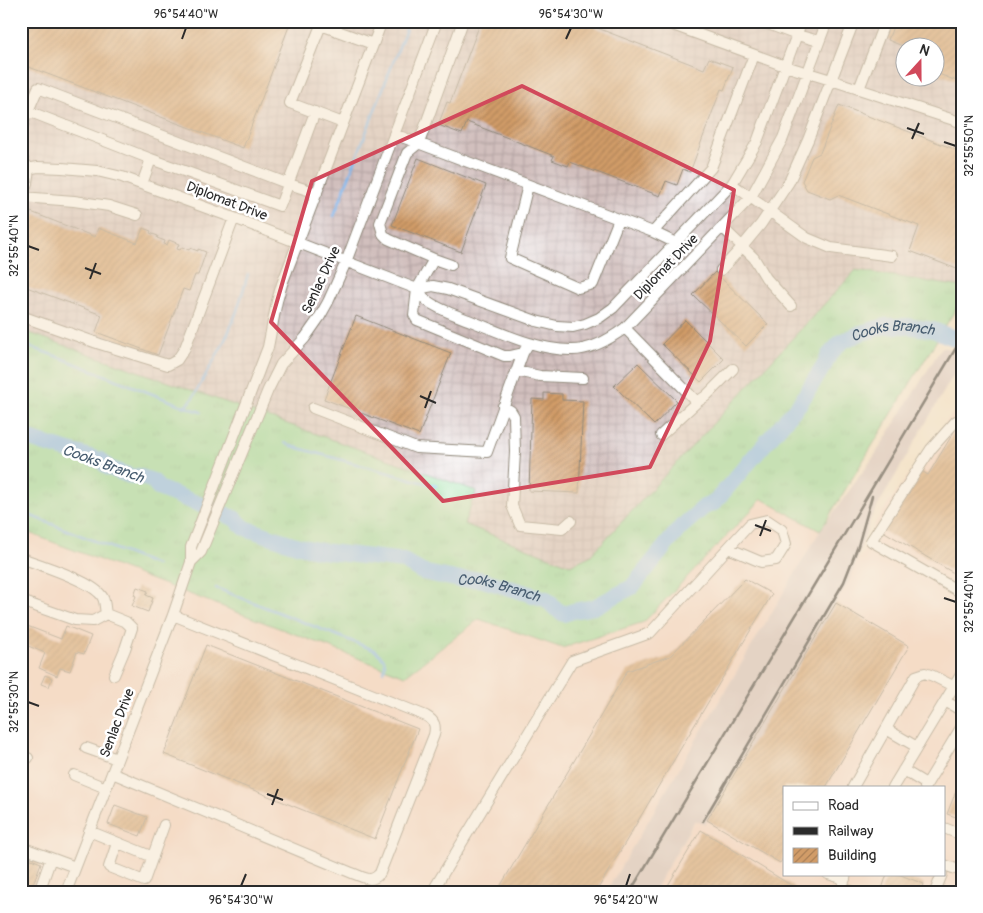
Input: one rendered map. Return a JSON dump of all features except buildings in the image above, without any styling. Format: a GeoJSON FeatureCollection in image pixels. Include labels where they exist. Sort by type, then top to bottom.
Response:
{"type":"FeatureCollection","features":[{"type":"Feature","properties":{"kind":"street","name":"Senlac Drive"},"geometry":{"type":"LineString","coordinates":[[66,892],[172,615],[191,562],[191,548],[268,347],[282,284],[382,21]]}},
{"type":"Feature","properties":{"kind":"street","name":"Senlac Drive"},"geometry":{"type":"LineString","coordinates":[[191,562],[201,552],[268,390],[281,364],[305,338],[328,302],[346,262],[437,21]]}},
{"type":"Feature","properties":{"kind":"street"},"geometry":{"type":"LineString","coordinates":[[451,265],[388,239],[383,234],[380,223],[407,152],[419,143],[463,21]]}},
{"type":"Feature","properties":{"kind":"street"},"geometry":{"type":"LineString","coordinates":[[662,21],[785,66],[962,123]]}},
{"type":"Feature","properties":{"kind":"street","name":"Diplomat Drive"},"geometry":{"type":"LineString","coordinates":[[25,169],[62,168],[97,171],[122,177],[416,288],[433,286],[448,289],[536,322],[573,327],[599,318],[613,308],[732,184],[758,142],[802,21]]}},
{"type":"Feature","properties":{"kind":"street","name":"Diplomat Drive"},"geometry":{"type":"LineString","coordinates":[[416,288],[426,300],[445,310],[546,348],[577,350],[598,344],[616,335],[626,328],[751,197],[783,138],[827,21]]}},
{"type":"Feature","properties":{"kind":"street"},"geometry":{"type":"LineString","coordinates":[[721,270],[761,224],[789,182],[808,140],[854,21]]}},
{"type":"Feature","properties":{"kind":"street"},"geometry":{"type":"LineString","coordinates":[[859,89],[885,21]]}},
{"type":"Feature","properties":{"kind":"street"},"geometry":{"type":"LineString","coordinates":[[766,22],[797,35],[819,41]]}},
{"type":"Feature","properties":{"kind":"street"},"geometry":{"type":"LineString","coordinates":[[344,123],[290,103],[322,23],[373,44]]}},
{"type":"Feature","properties":{"kind":"street"},"geometry":{"type":"LineString","coordinates":[[653,232],[711,168],[754,55]]}},
{"type":"Feature","properties":{"kind":"street"},"geometry":{"type":"LineString","coordinates":[[21,129],[38,88],[317,193]]}},
{"type":"Feature","properties":{"kind":"street"},"geometry":{"type":"LineString","coordinates":[[28,111],[151,159],[280,206],[315,112]]}},
{"type":"Feature","properties":{"kind":"street"},"geometry":{"type":"LineString","coordinates":[[394,134],[676,242]]}},
{"type":"Feature","properties":{"kind":"street"},"geometry":{"type":"LineString","coordinates":[[21,157],[27,183],[22,198],[74,201],[109,206],[137,215]]}},
{"type":"Feature","properties":{"kind":"street"},"geometry":{"type":"LineString","coordinates":[[142,184],[151,159]]}},
{"type":"Feature","properties":{"kind":"street"},"geometry":{"type":"LineString","coordinates":[[732,184],[807,238],[831,248],[892,256]]}},
{"type":"Feature","properties":{"kind":"street"},"geometry":{"type":"LineString","coordinates":[[528,185],[510,258],[578,288],[593,284],[618,219]]}},
{"type":"Feature","properties":{"kind":"street"},"geometry":{"type":"LineString","coordinates":[[21,316],[100,344],[168,365],[177,360],[185,348],[234,218]]}},
{"type":"Feature","properties":{"kind":"street"},"geometry":{"type":"LineString","coordinates":[[722,227],[754,258],[766,278],[791,306]]}},
{"type":"Feature","properties":{"kind":"street"},"geometry":{"type":"LineString","coordinates":[[434,259],[416,288],[414,315],[418,320],[504,356],[524,353]]}},
{"type":"Feature","properties":{"kind":"street"},"geometry":{"type":"LineString","coordinates":[[626,328],[697,402]]}},
{"type":"Feature","properties":{"kind":"street"},"geometry":{"type":"LineString","coordinates":[[313,408],[416,448],[487,452],[516,371],[529,343]]}},
{"type":"Feature","properties":{"kind":"street"},"geometry":{"type":"LineString","coordinates":[[661,435],[706,396],[733,368]]}},
{"type":"Feature","properties":{"kind":"street"},"geometry":{"type":"LineString","coordinates":[[516,371],[540,376],[583,378]]}},
{"type":"Feature","properties":{"kind":"street"},"geometry":{"type":"LineString","coordinates":[[503,406],[514,416],[515,452],[512,506],[520,525],[562,529],[571,521]]}},
{"type":"Feature","properties":{"kind":"street"},"geometry":{"type":"LineString","coordinates":[[962,411],[959,421],[931,449],[872,541],[962,593]]}},
{"type":"Feature","properties":{"kind":"street"},"geometry":{"type":"LineString","coordinates":[[432,892],[572,661],[650,633],[750,524],[767,520],[782,530],[786,544],[776,560],[761,562],[728,548]]}},
{"type":"Feature","properties":{"kind":"street"},"geometry":{"type":"LineString","coordinates":[[21,558],[68,574],[97,591],[103,598],[106,614]]}},
{"type":"Feature","properties":{"kind":"street"},"geometry":{"type":"LineString","coordinates":[[21,601],[75,620],[93,620],[106,614],[130,624],[132,628],[114,675]]}},
{"type":"Feature","properties":{"kind":"street"},"geometry":{"type":"LineString","coordinates":[[112,773],[371,880],[380,873],[434,735],[435,723],[426,716],[172,615]]}},
{"type":"Feature","properties":{"kind":"street"},"geometry":{"type":"LineString","coordinates":[[894,786],[962,673]]}},
{"type":"Feature","properties":{"kind":"street"},"geometry":{"type":"LineString","coordinates":[[854,786],[916,676],[925,674],[933,676],[953,686]]}},
{"type":"Feature","properties":{"kind":"street"},"geometry":{"type":"LineString","coordinates":[[944,701],[962,711]]}},
{"type":"Feature","properties":{"kind":"street"},"geometry":{"type":"LineString","coordinates":[[903,770],[926,785],[962,726]]}},
{"type":"Feature","properties":{"kind":"street"},"geometry":{"type":"LineString","coordinates":[[886,729],[916,747]]}},
{"type":"Feature","properties":{"kind":"street"},"geometry":{"type":"LineString","coordinates":[[86,748],[117,759]]}},
{"type":"Feature","properties":{"kind":"street"},"geometry":{"type":"LineString","coordinates":[[74,775],[106,788]]}},
{"type":"Feature","properties":{"kind":"street"},"geometry":{"type":"LineString","coordinates":[[117,843],[109,866],[144,881],[164,825]]}},
{"type":"Feature","properties":{"kind":"street"},"geometry":{"type":"LineString","coordinates":[[946,829],[962,835]]}},
{"type":"Feature","properties":{"kind":"street"},"geometry":{"type":"LineString","coordinates":[[89,831],[153,857]]}},
{"type":"Feature","properties":{"kind":"street"},"geometry":{"type":"LineString","coordinates":[[21,847],[75,867]]}},
{"type":"Feature","properties":{"kind":"street"},"geometry":{"type":"LineString","coordinates":[[39,892],[52,858]]}},
{"type":"Feature","properties":{"kind":"street"},"geometry":{"type":"LineString","coordinates":[[946,869],[962,871]]}},
{"type":"Feature","properties":{"kind":"street"},"geometry":{"type":"LineString","coordinates":[[832,876],[844,883],[854,892]]}},
{"type":"Feature","properties":{"kind":"street"},"geometry":{"type":"LineString","coordinates":[[935,892],[941,876]]}},
{"type":"Feature","properties":{"kind":"highlighted area"},"geometry":{"type":"Polygon","coordinates":[[[522,86],[734,190],[710,341],[650,467],[443,501],[271,322],[312,181],[522,86]]]}},
{"type":"Feature","properties":{"kind":"shaded area"},"geometry":{"type":"Polygon","coordinates":[[[21,21],[962,21],[962,287],[856,270],[590,556],[570,565],[464,524],[475,491],[21,330],[21,21]]]}},
{"type":"Feature","properties":{"kind":"shaded area"},"geometry":{"type":"Polygon","coordinates":[[[942,347],[954,350],[962,355],[962,360],[871,518],[851,578],[705,825],[695,820],[653,892],[606,892],[820,531],[875,455],[942,347]]]}},
{"type":"Feature","properties":{"kind":"shaded area"},"geometry":{"type":"Polygon","coordinates":[[[962,400],[962,892],[653,892],[842,571],[863,554],[876,521],[962,400]]]}},
{"type":"Feature","properties":{"kind":"shaded area"},"geometry":{"type":"Polygon","coordinates":[[[763,499],[820,531],[606,892],[21,892],[21,530],[405,676],[479,619],[562,648],[644,622],[763,499]]]}},
{"type":"Feature","properties":{"kind":"green space"},"geometry":{"type":"Polygon","coordinates":[[[856,270],[962,287],[962,299],[820,531],[762,499],[644,622],[562,648],[479,619],[405,676],[21,530],[21,330],[476,491],[464,524],[570,565],[590,556],[856,270]]]}},
{"type":"Feature","properties":{"kind":"waterway"},"geometry":{"type":"LineString","coordinates":[[334,216],[409,21]]}},
{"type":"Feature","properties":{"kind":"waterway"},"geometry":{"type":"LineString","coordinates":[[184,405],[191,401],[222,346],[237,311],[248,274]]}},
{"type":"Feature","properties":{"kind":"waterway","name":"Cooks Branch"},"geometry":{"type":"LineString","coordinates":[[21,436],[100,460],[109,468],[133,477],[138,476],[153,481],[158,488],[234,518],[245,528],[299,546],[321,551],[404,561],[422,572],[460,580],[480,579],[546,599],[564,614],[594,607],[632,587],[680,528],[704,507],[714,503],[800,403],[829,355],[841,342],[861,333],[886,326],[907,326],[933,330],[962,341]]}},
{"type":"Feature","properties":{"kind":"waterway"},"geometry":{"type":"LineString","coordinates":[[21,345],[61,358],[201,412]]}},
{"type":"Feature","properties":{"kind":"waterway"},"geometry":{"type":"LineString","coordinates":[[285,443],[436,486]]}},
{"type":"Feature","properties":{"kind":"waterway"},"geometry":{"type":"LineString","coordinates":[[21,512],[156,565]]}},
{"type":"Feature","properties":{"kind":"waterway"},"geometry":{"type":"LineString","coordinates":[[216,588],[374,650],[383,659],[385,664],[384,671]]}},
{"type":"Feature","properties":{"kind":"railway"},"geometry":{"type":"LineString","coordinates":[[630,892],[962,338]]}},
{"type":"Feature","properties":{"kind":"railway"},"geometry":{"type":"LineString","coordinates":[[703,821],[844,582],[858,546],[872,496]]}}]}
